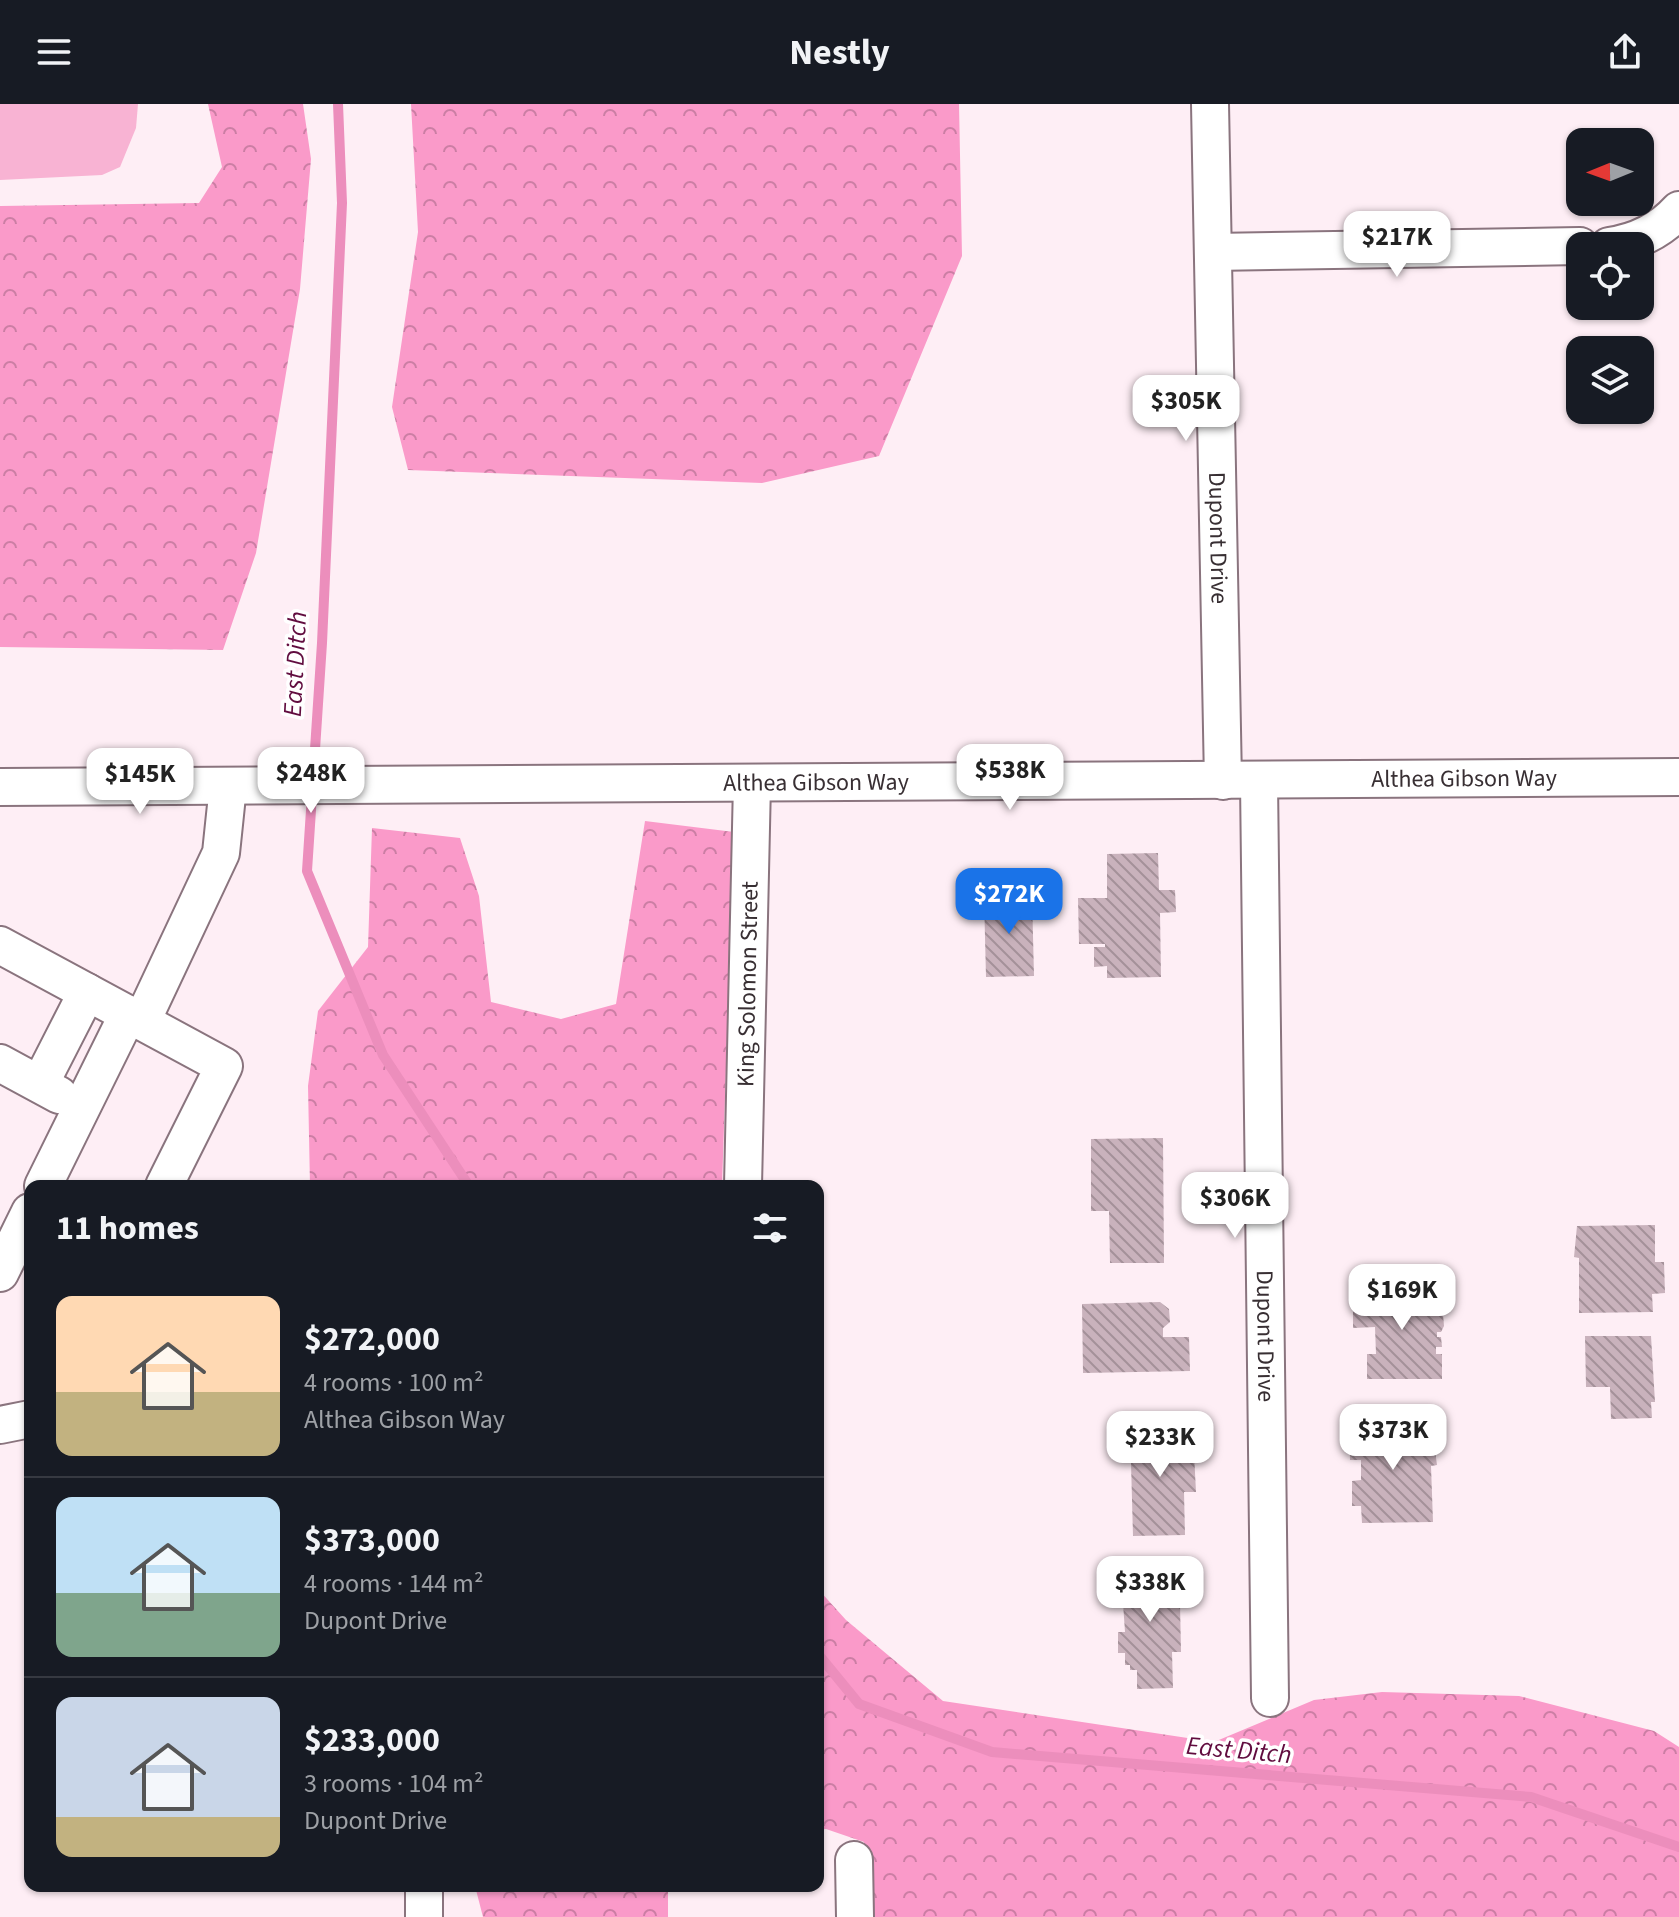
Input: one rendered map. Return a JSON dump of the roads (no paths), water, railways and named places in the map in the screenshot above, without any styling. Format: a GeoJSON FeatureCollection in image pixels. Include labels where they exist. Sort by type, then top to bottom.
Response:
{"type":"FeatureCollection","features":[{"type":"Feature","properties":{"kind":"street","name":"Dupont Drive"},"geometry":{"type":"LineString","coordinates":[[1210,104],[1223,781]]}},
{"type":"Feature","properties":{"kind":"street"},"geometry":{"type":"LineString","coordinates":[[1653,232],[1679,210]]}},
{"type":"Feature","properties":{"kind":"street"},"geometry":{"type":"LineString","coordinates":[[1213,252],[1566,246]]}},
{"type":"Feature","properties":{"kind":"street","name":"Althea Gibson Way"},"geometry":{"type":"LineString","coordinates":[[0,787],[1259,782],[1679,777]]}},
{"type":"Feature","properties":{"kind":"street","name":"Dupont Drive"},"geometry":{"type":"LineString","coordinates":[[1259,782],[1270,1698]]}},
{"type":"Feature","properties":{"kind":"street","name":"King Solomon Street"},"geometry":{"type":"LineString","coordinates":[[743,1180],[752,783]]}},
{"type":"Feature","properties":{"kind":"street"},"geometry":{"type":"LineString","coordinates":[[46,1180],[82,1107],[135,1018],[221,853],[228,786]]}},
{"type":"Feature","properties":{"kind":"street"},"geometry":{"type":"LineString","coordinates":[[0,945],[224,1066],[167,1180]]}},
{"type":"Feature","properties":{"kind":"street"},"geometry":{"type":"LineString","coordinates":[[40,1084],[87,992]]}},
{"type":"Feature","properties":{"kind":"street"},"geometry":{"type":"LineString","coordinates":[[0,1063],[82,1107]]}},
{"type":"Feature","properties":{"kind":"street"},"geometry":{"type":"LineString","coordinates":[[0,1273],[24,1224]]}},
{"type":"Feature","properties":{"kind":"street"},"geometry":{"type":"LineString","coordinates":[[0,1425],[24,1420]]}},
{"type":"Feature","properties":{"kind":"street"},"geometry":{"type":"LineString","coordinates":[[854,1860],[855,1917]]}},
{"type":"Feature","properties":{"kind":"street"},"geometry":{"type":"LineString","coordinates":[[424,1892],[424,1917]]}},
{"type":"Feature","properties":{"kind":"waterway","name":"East Ditch"},"geometry":{"type":"LineString","coordinates":[[338,104],[342,203],[322,643],[307,871],[383,1055],[465,1180]]}},
{"type":"Feature","properties":{"kind":"waterway","name":"East Ditch"},"geometry":{"type":"LineString","coordinates":[[824,1661],[859,1704],[992,1752],[1531,1797],[1679,1847]]}}]}
